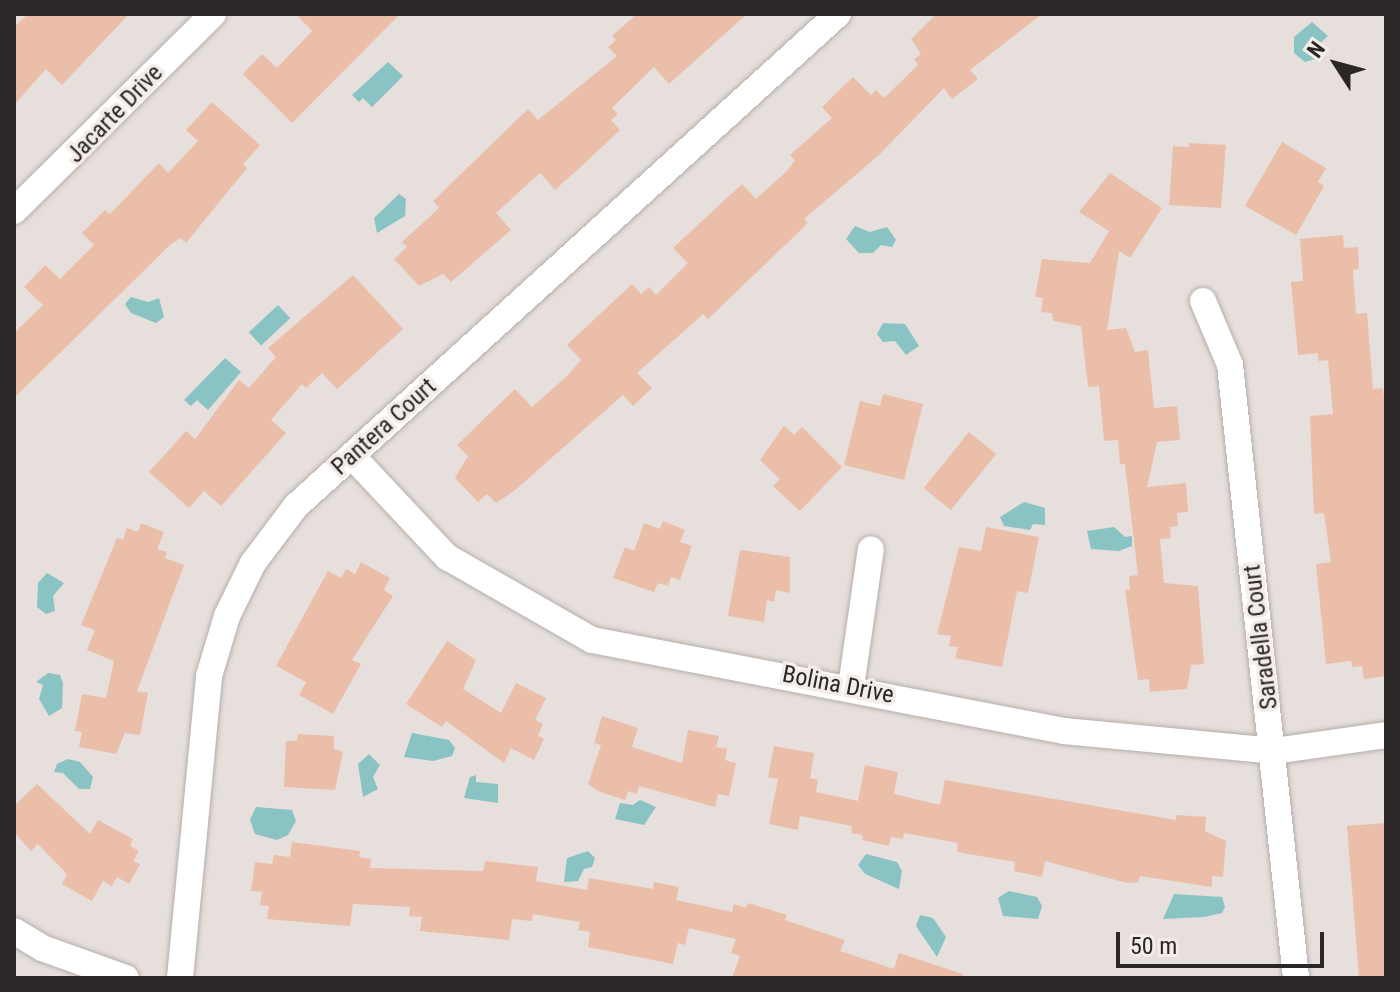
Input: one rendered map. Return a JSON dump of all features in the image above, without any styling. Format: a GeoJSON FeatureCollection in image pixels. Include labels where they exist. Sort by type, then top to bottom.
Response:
{"type":"FeatureCollection","features":[{"type":"Feature","properties":{"kind":"street","name":"Jacarte Drive"},"geometry":{"type":"LineString","coordinates":[[14,211],[213,14]]}},
{"type":"Feature","properties":{"kind":"street","name":"Pantera Court"},"geometry":{"type":"LineString","coordinates":[[180,978],[209,676],[227,616],[253,563],[296,506],[838,14]]}},
{"type":"Feature","properties":{"kind":"street","name":"Saradella Court"},"geometry":{"type":"LineString","coordinates":[[1203,301],[1230,365],[1274,751],[1296,978]]}},
{"type":"Feature","properties":{"kind":"street","name":"Bolina Drive"},"geometry":{"type":"LineString","coordinates":[[352,456],[447,557],[592,640],[851,687],[1064,731],[1274,751],[1386,735]]}},
{"type":"Feature","properties":{"kind":"street"},"geometry":{"type":"LineString","coordinates":[[851,687],[871,549]]}},
{"type":"Feature","properties":{"kind":"street"},"geometry":{"type":"LineString","coordinates":[[14,931],[42,948],[126,978]]}},
{"type":"Feature","properties":{"kind":"water"},"geometry":{"type":"Polygon","coordinates":[[[1312,22],[1328,36],[1315,48],[1315,59],[1305,62],[1294,53],[1294,37],[1312,22]]]}},
{"type":"Feature","properties":{"kind":"water"},"geometry":{"type":"Polygon","coordinates":[[[388,62],[403,76],[372,107],[363,98],[359,102],[352,95],[388,62]]]}},
{"type":"Feature","properties":{"kind":"water"},"geometry":{"type":"Polygon","coordinates":[[[399,194],[406,199],[405,216],[377,233],[374,218],[399,194]]]}},
{"type":"Feature","properties":{"kind":"water"},"geometry":{"type":"Polygon","coordinates":[[[855,226],[870,232],[887,227],[896,240],[892,247],[881,245],[873,253],[859,253],[846,239],[855,226]]]}},
{"type":"Feature","properties":{"kind":"water"},"geometry":{"type":"Polygon","coordinates":[[[131,297],[148,302],[159,298],[164,317],[156,323],[131,313],[125,304],[131,297]]]}},
{"type":"Feature","properties":{"kind":"water"},"geometry":{"type":"Polygon","coordinates":[[[278,305],[290,318],[261,345],[249,332],[278,305]]]}},
{"type":"Feature","properties":{"kind":"water"},"geometry":{"type":"Polygon","coordinates":[[[883,323],[905,324],[919,346],[906,355],[895,341],[883,342],[877,334],[883,323]]]}},
{"type":"Feature","properties":{"kind":"water"},"geometry":{"type":"Polygon","coordinates":[[[225,358],[241,372],[208,410],[197,400],[191,406],[184,400],[225,358]]]}},
{"type":"Feature","properties":{"kind":"water"},"geometry":{"type":"Polygon","coordinates":[[[1024,502],[1045,508],[1045,525],[1033,524],[1030,530],[1004,526],[1000,517],[1024,502]]]}},
{"type":"Feature","properties":{"kind":"water"},"geometry":{"type":"Polygon","coordinates":[[[1114,527],[1125,537],[1132,536],[1132,546],[1119,551],[1091,549],[1087,531],[1114,527]]]}},
{"type":"Feature","properties":{"kind":"water"},"geometry":{"type":"Polygon","coordinates":[[[47,573],[64,583],[53,596],[55,611],[46,614],[37,607],[38,583],[47,573]]]}},
{"type":"Feature","properties":{"kind":"water"},"geometry":{"type":"Polygon","coordinates":[[[48,673],[60,675],[63,683],[62,708],[49,716],[39,699],[43,685],[36,682],[48,673]]]}},
{"type":"Feature","properties":{"kind":"water"},"geometry":{"type":"Polygon","coordinates":[[[412,733],[449,740],[455,748],[452,756],[433,761],[404,757],[412,733]]]}},
{"type":"Feature","properties":{"kind":"water"},"geometry":{"type":"Polygon","coordinates":[[[369,754],[380,765],[373,777],[378,789],[363,797],[358,764],[369,754]]]}},
{"type":"Feature","properties":{"kind":"water"},"geometry":{"type":"Polygon","coordinates":[[[68,759],[80,762],[93,777],[90,789],[79,789],[63,773],[54,772],[57,764],[68,759]]]}},
{"type":"Feature","properties":{"kind":"water"},"geometry":{"type":"Polygon","coordinates":[[[476,775],[476,782],[498,784],[498,803],[464,798],[470,777],[476,775]]]}},
{"type":"Feature","properties":{"kind":"water"},"geometry":{"type":"Polygon","coordinates":[[[640,800],[656,807],[644,825],[615,819],[620,803],[633,805],[640,800]]]}},
{"type":"Feature","properties":{"kind":"water"},"geometry":{"type":"Polygon","coordinates":[[[256,807],[292,810],[296,821],[288,835],[277,840],[255,834],[250,820],[256,807]]]}},
{"type":"Feature","properties":{"kind":"water"},"geometry":{"type":"Polygon","coordinates":[[[588,851],[595,858],[592,867],[584,869],[578,881],[564,882],[567,858],[588,851]]]}},
{"type":"Feature","properties":{"kind":"water"},"geometry":{"type":"Polygon","coordinates":[[[866,854],[897,862],[902,871],[899,889],[865,874],[858,865],[866,854]]]}},
{"type":"Feature","properties":{"kind":"water"},"geometry":{"type":"Polygon","coordinates":[[[1009,891],[1037,897],[1042,906],[1038,919],[1003,916],[998,898],[1009,891]]]}},
{"type":"Feature","properties":{"kind":"water"},"geometry":{"type":"Polygon","coordinates":[[[1174,894],[1222,897],[1225,907],[1222,913],[1204,917],[1163,919],[1174,894]]]}},
{"type":"Feature","properties":{"kind":"water"},"geometry":{"type":"Polygon","coordinates":[[[920,915],[933,918],[946,937],[937,957],[916,926],[920,915]]]}},
{"type":"Feature","properties":{"kind":"building"},"geometry":{"type":"Polygon","coordinates":[[[28,14],[129,14],[62,85],[46,69],[14,105],[14,27],[28,14]]]}},
{"type":"Feature","properties":{"kind":"building"},"geometry":{"type":"Polygon","coordinates":[[[296,14],[400,14],[292,123],[243,74],[262,54],[277,68],[312,31],[296,14]]]}},
{"type":"Feature","properties":{"kind":"building"},"geometry":{"type":"Polygon","coordinates":[[[637,14],[747,14],[669,84],[654,67],[612,108],[618,114],[611,120],[620,130],[586,162],[555,190],[540,173],[496,213],[511,230],[451,282],[443,274],[419,286],[394,259],[407,247],[402,242],[439,208],[433,201],[528,109],[538,120],[617,56],[608,47],[616,40],[612,36],[637,14]]]}},
{"type":"Feature","properties":{"kind":"building"},"geometry":{"type":"Polygon","coordinates":[[[936,14],[1042,14],[970,70],[978,79],[952,99],[944,88],[879,155],[804,219],[808,223],[708,319],[703,314],[637,373],[652,388],[633,406],[623,395],[514,491],[496,503],[487,494],[478,502],[455,478],[468,456],[457,445],[515,389],[532,407],[565,378],[581,360],[567,345],[632,284],[641,294],[649,287],[656,295],[688,263],[673,248],[742,184],[756,199],[788,170],[795,160],[790,155],[832,118],[822,107],[853,77],[871,95],[876,90],[884,98],[918,65],[914,59],[921,54],[911,39],[936,14]]]}},
{"type":"Feature","properties":{"kind":"building"},"geometry":{"type":"Polygon","coordinates":[[[212,102],[260,145],[243,164],[247,168],[186,243],[181,238],[171,244],[14,398],[14,333],[43,305],[24,287],[45,265],[60,279],[94,245],[82,233],[105,210],[110,214],[159,163],[168,173],[198,141],[186,130],[212,102]]]}},
{"type":"Feature","properties":{"kind":"building"},"geometry":{"type":"Polygon","coordinates":[[[1282,142],[1326,168],[1318,182],[1324,186],[1296,235],[1245,206],[1282,142]]]}},
{"type":"Feature","properties":{"kind":"building"},"geometry":{"type":"Polygon","coordinates":[[[1189,143],[1226,145],[1221,208],[1169,205],[1173,146],[1189,147],[1189,143]]]}},
{"type":"Feature","properties":{"kind":"building"},"geometry":{"type":"Polygon","coordinates":[[[1110,173],[1162,208],[1130,258],[1119,251],[1107,330],[1126,328],[1135,352],[1148,350],[1154,408],[1177,406],[1180,440],[1157,442],[1147,487],[1186,483],[1188,512],[1177,513],[1178,526],[1170,527],[1171,538],[1160,539],[1164,583],[1198,586],[1204,664],[1191,665],[1187,689],[1150,692],[1149,679],[1138,680],[1125,590],[1130,590],[1129,576],[1138,575],[1125,464],[1120,464],[1118,440],[1104,441],[1099,386],[1088,387],[1081,326],[1053,321],[1052,313],[1041,312],[1043,298],[1035,297],[1042,259],[1090,263],[1109,231],[1079,212],[1110,173]]]}},
{"type":"Feature","properties":{"kind":"building"},"geometry":{"type":"Polygon","coordinates":[[[1343,235],[1344,248],[1358,247],[1359,269],[1353,270],[1356,314],[1367,313],[1373,389],[1383,388],[1386,420],[1386,676],[1364,679],[1362,666],[1352,667],[1351,661],[1326,664],[1316,564],[1331,562],[1324,513],[1314,514],[1310,416],[1333,414],[1328,360],[1318,361],[1318,353],[1298,355],[1291,282],[1303,281],[1300,239],[1343,235]]]}},
{"type":"Feature","properties":{"kind":"building"},"geometry":{"type":"Polygon","coordinates":[[[353,275],[403,329],[337,389],[322,373],[306,388],[302,384],[271,420],[286,433],[221,506],[204,491],[189,508],[149,472],[186,431],[195,439],[239,380],[249,388],[276,357],[268,348],[353,275]]]}},
{"type":"Feature","properties":{"kind":"building"},"geometry":{"type":"Polygon","coordinates":[[[883,394],[923,404],[904,480],[844,465],[860,401],[880,406],[883,394]]]}},
{"type":"Feature","properties":{"kind":"building"},"geometry":{"type":"Polygon","coordinates":[[[784,426],[794,435],[802,427],[842,467],[800,511],[773,486],[780,479],[760,460],[784,426]]]}},
{"type":"Feature","properties":{"kind":"building"},"geometry":{"type":"Polygon","coordinates":[[[969,432],[996,454],[951,510],[924,488],[969,432]]]}},
{"type":"Feature","properties":{"kind":"building"},"geometry":{"type":"Polygon","coordinates":[[[663,521],[685,530],[680,542],[692,546],[680,580],[671,577],[668,586],[658,583],[654,592],[613,578],[625,547],[634,551],[644,523],[660,529],[663,521]]]}},
{"type":"Feature","properties":{"kind":"building"},"geometry":{"type":"Polygon","coordinates":[[[141,523],[164,532],[157,549],[167,552],[165,558],[184,565],[137,691],[148,693],[140,735],[125,733],[116,754],[79,747],[82,732],[75,731],[82,694],[106,698],[114,661],[87,650],[95,630],[81,625],[117,538],[123,540],[127,528],[138,532],[141,523]]]}},
{"type":"Feature","properties":{"kind":"building"},"geometry":{"type":"Polygon","coordinates":[[[986,527],[1039,537],[1028,593],[1017,591],[1002,667],[955,658],[958,647],[949,646],[951,636],[937,634],[959,547],[981,551],[986,527]]]}},
{"type":"Feature","properties":{"kind":"building"},"geometry":{"type":"Polygon","coordinates":[[[740,550],[790,557],[790,593],[776,590],[774,602],[767,600],[764,622],[728,616],[740,550]]]}},
{"type":"Feature","properties":{"kind":"building"},"geometry":{"type":"Polygon","coordinates":[[[361,562],[390,578],[384,590],[393,596],[352,660],[361,664],[333,714],[299,695],[306,682],[276,666],[328,571],[341,578],[346,569],[355,574],[361,562]]]}},
{"type":"Feature","properties":{"kind":"building"},"geometry":{"type":"Polygon","coordinates":[[[447,641],[476,660],[463,689],[501,713],[516,683],[546,698],[535,720],[543,724],[538,735],[544,739],[534,760],[511,748],[504,763],[446,721],[442,727],[406,704],[447,641]]]}},
{"type":"Feature","properties":{"kind":"building"},"geometry":{"type":"Polygon","coordinates":[[[602,716],[638,728],[632,747],[682,763],[688,730],[719,736],[716,747],[727,749],[725,760],[736,763],[729,796],[718,794],[715,807],[639,786],[637,794],[628,791],[625,800],[598,791],[588,784],[601,745],[594,743],[602,716]]]}},
{"type":"Feature","properties":{"kind":"building"},"geometry":{"type":"Polygon","coordinates":[[[298,734],[334,736],[334,749],[343,752],[335,790],[284,787],[286,741],[297,741],[298,734]]]}},
{"type":"Feature","properties":{"kind":"building"},"geometry":{"type":"Polygon","coordinates":[[[774,746],[814,753],[810,778],[818,780],[816,792],[858,801],[865,765],[898,772],[894,794],[940,805],[945,780],[1176,820],[1176,815],[1206,817],[1205,831],[1226,841],[1223,877],[1212,876],[1212,887],[1140,876],[1138,882],[1127,883],[1045,861],[1042,877],[1014,871],[1015,862],[957,852],[958,843],[904,833],[903,839],[891,837],[889,846],[862,840],[863,835],[851,833],[852,826],[800,816],[798,830],[769,824],[778,779],[768,777],[774,746]]]}},
{"type":"Feature","properties":{"kind":"building"},"geometry":{"type":"Polygon","coordinates":[[[37,784],[90,834],[98,820],[133,839],[130,846],[139,851],[133,861],[140,864],[129,884],[117,877],[112,886],[103,881],[92,901],[62,884],[67,874],[38,844],[31,851],[14,832],[14,806],[37,784]]]}},
{"type":"Feature","properties":{"kind":"building"},"geometry":{"type":"Polygon","coordinates":[[[1386,823],[1386,978],[1359,978],[1347,826],[1386,823]]]}},
{"type":"Feature","properties":{"kind":"building"},"geometry":{"type":"Polygon","coordinates":[[[292,842],[360,851],[359,857],[371,859],[370,868],[483,871],[485,861],[538,867],[536,881],[587,890],[589,878],[653,889],[654,882],[679,887],[676,900],[732,912],[734,904],[746,908],[748,903],[787,915],[785,920],[845,940],[840,951],[894,969],[899,953],[963,974],[962,978],[732,978],[740,956],[731,953],[736,939],[689,928],[685,945],[678,943],[673,964],[588,947],[590,932],[578,930],[580,922],[533,914],[532,921],[512,919],[509,940],[420,931],[422,917],[409,916],[410,907],[353,904],[350,926],[267,919],[269,906],[260,905],[262,892],[251,891],[255,862],[272,864],[274,855],[290,857],[292,842]]]}}]}
